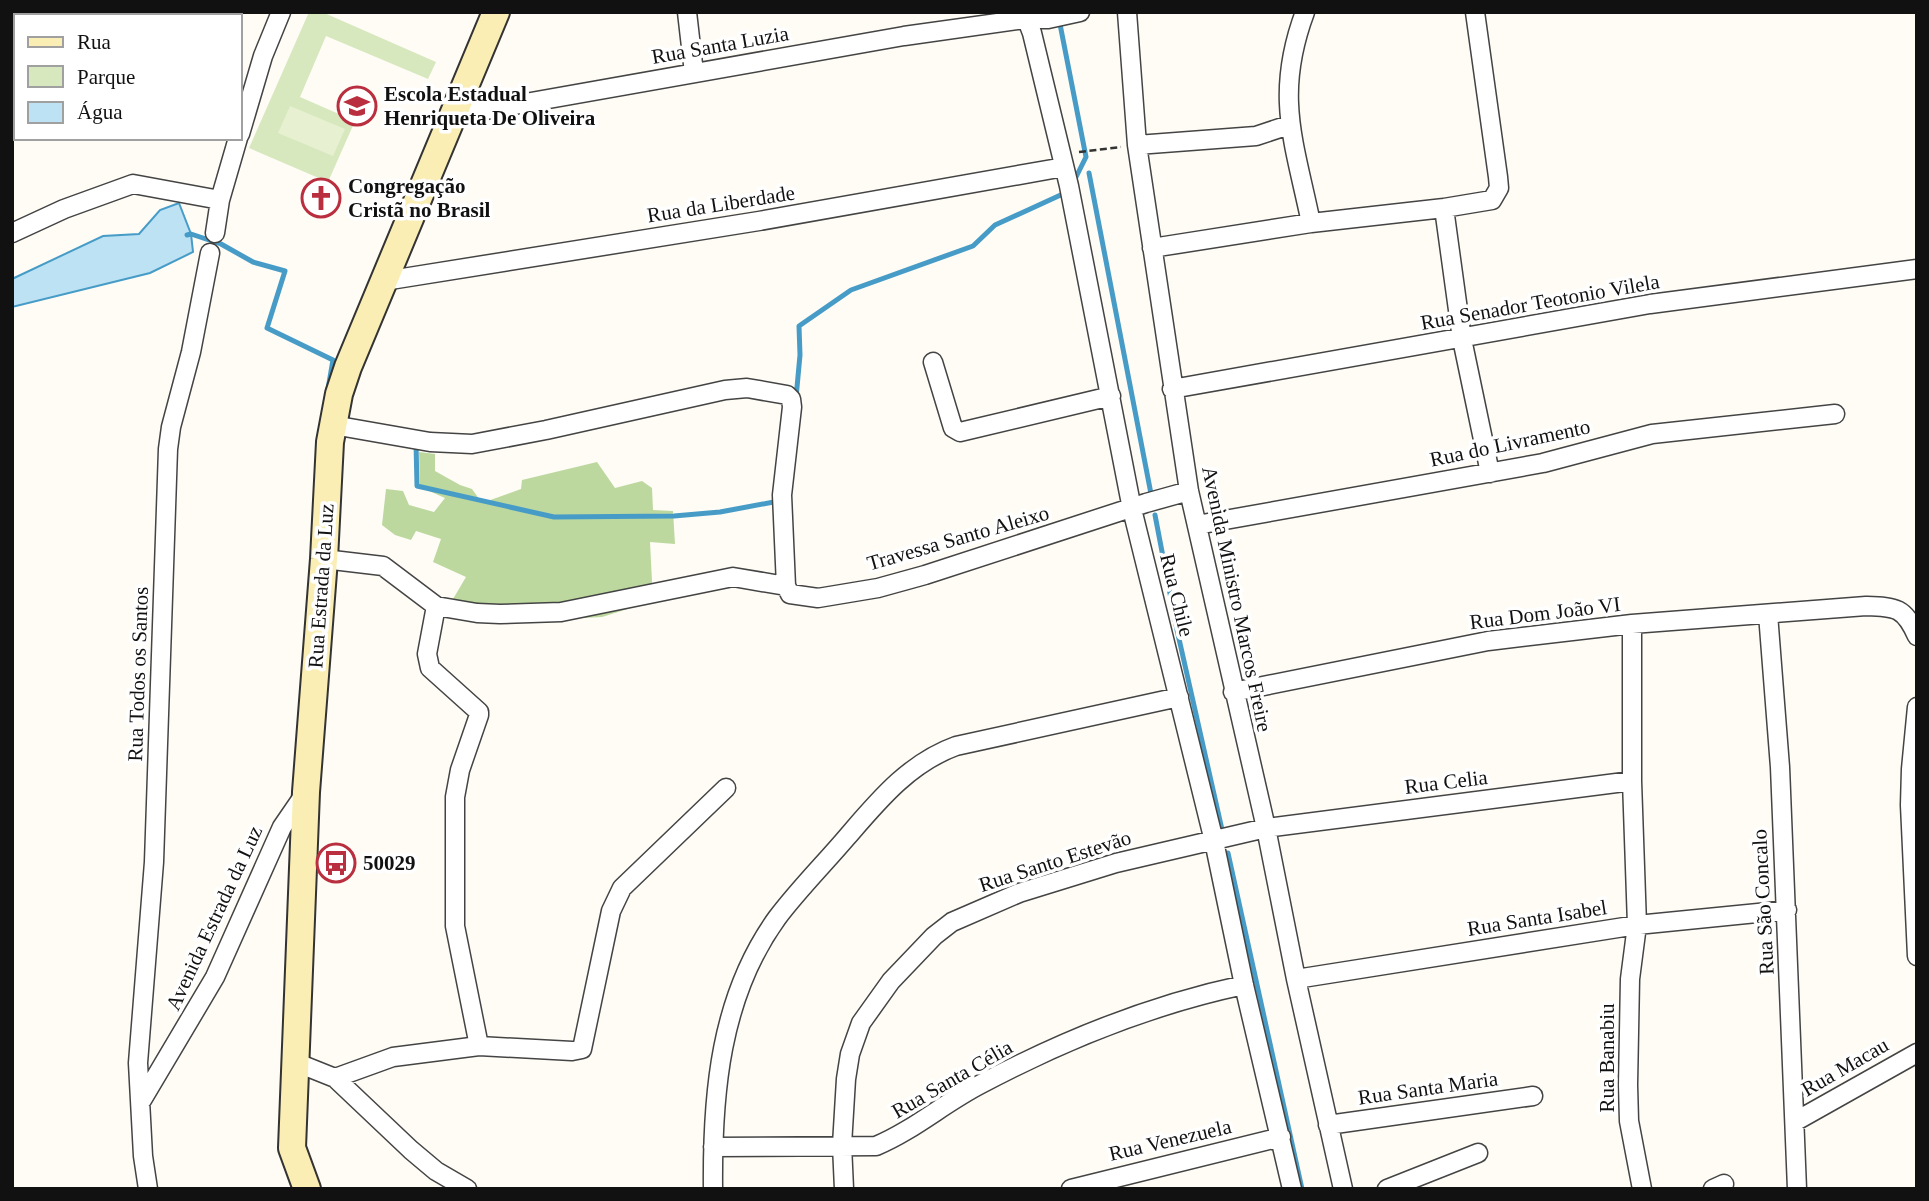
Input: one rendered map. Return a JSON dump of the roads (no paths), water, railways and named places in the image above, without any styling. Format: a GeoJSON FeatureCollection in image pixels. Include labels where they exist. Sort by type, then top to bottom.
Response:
{"type":"FeatureCollection","features":[{"type":"Feature","properties":{"kind":"main road","name":"Rua Estrada da Luz"},"geometry":{"type":"LineString","coordinates":[[307,1189],[292,1149],[306,792],[324,559],[329,449],[339,394],[348,367],[496,12]]}},
{"type":"Feature","properties":{"kind":"street"},"geometry":{"type":"LineString","coordinates":[[242,126],[263,56],[281,12]]}},
{"type":"Feature","properties":{"kind":"street"},"geometry":{"type":"LineString","coordinates":[[687,12],[694,73]]}},
{"type":"Feature","properties":{"kind":"street","name":"Avenida Ministro Marcos Freire"},"geometry":{"type":"LineString","coordinates":[[1127,12],[1137,145],[1189,491],[1266,828],[1296,979],[1343,1189]]}},
{"type":"Feature","properties":{"kind":"street"},"geometry":{"type":"LineString","coordinates":[[1305,12],[1289,67],[1289,125],[1311,223]]}},
{"type":"Feature","properties":{"kind":"street"},"geometry":{"type":"LineString","coordinates":[[1152,248],[1311,223],[1492,200],[1499,188],[1475,12]]}},
{"type":"Feature","properties":{"kind":"street","name":"Rua Santa Luzia"},"geometry":{"type":"LineString","coordinates":[[452,116],[915,34],[1025,16],[1048,19],[1073,14]]}},
{"type":"Feature","properties":{"kind":"street","name":"Rua Chile"},"geometry":{"type":"LineString","coordinates":[[1025,16],[1032,33],[1063,161],[1111,396],[1139,506],[1179,697],[1292,1189]]}},
{"type":"Feature","properties":{"kind":"street"},"geometry":{"type":"LineString","coordinates":[[1137,145],[1256,136],[1289,125]]}},
{"type":"Feature","properties":{"kind":"street"},"geometry":{"type":"LineString","coordinates":[[215,233],[220,200],[238,140]]}},
{"type":"Feature","properties":{"kind":"street","name":"Rua da Liberdade"},"geometry":{"type":"LineString","coordinates":[[384,281],[759,221],[1063,161]]}},
{"type":"Feature","properties":{"kind":"street"},"geometry":{"type":"LineString","coordinates":[[12,233],[64,209],[132,184],[220,200]]}},
{"type":"Feature","properties":{"kind":"street"},"geometry":{"type":"LineString","coordinates":[[1444,208],[1462,339],[1490,473]]}},
{"type":"Feature","properties":{"kind":"street","name":"Rua Todos os Santos"},"geometry":{"type":"LineString","coordinates":[[148,1189],[143,1156],[138,1063],[154,862],[169,439],[191,352],[210,253]]}},
{"type":"Feature","properties":{"kind":"street","name":"Rua Senador Teotonio Vilela"},"geometry":{"type":"LineString","coordinates":[[1172,389],[1650,304],[1917,269]]}},
{"type":"Feature","properties":{"kind":"street"},"geometry":{"type":"LineString","coordinates":[[933,362],[948,418],[953,428],[960,432],[1111,396]]}},
{"type":"Feature","properties":{"kind":"street"},"geometry":{"type":"LineString","coordinates":[[324,559],[383,566],[436,606],[477,613],[543,614],[587,608],[723,578],[736,577],[786,586],[782,495],[792,407],[791,399],[787,395],[747,388],[725,390],[472,444],[430,442],[333,425]]}},
{"type":"Feature","properties":{"kind":"street","name":"Rua do Livramento"},"geometry":{"type":"LineString","coordinates":[[1197,524],[1543,463],[1652,434],[1835,414]]}},
{"type":"Feature","properties":{"kind":"street"},"geometry":{"type":"LineString","coordinates":[[1139,506],[1189,491]]}},
{"type":"Feature","properties":{"kind":"street","name":"Travessa Santo Aleixo"},"geometry":{"type":"LineString","coordinates":[[786,586],[790,594],[818,597],[878,588],[1139,506]]}},
{"type":"Feature","properties":{"kind":"street"},"geometry":{"type":"LineString","coordinates":[[436,606],[427,653],[430,668],[479,712],[460,770],[455,797],[455,926],[479,1046]]}},
{"type":"Feature","properties":{"kind":"street","name":"Rua Dom João VI"},"geometry":{"type":"LineString","coordinates":[[1233,692],[1488,641],[1632,624],[1866,606],[1893,607],[1901,611],[1917,636]]}},
{"type":"Feature","properties":{"kind":"street","name":"Rua São Concalo"},"geometry":{"type":"LineString","coordinates":[[1768,614],[1780,767],[1797,1189]]}},
{"type":"Feature","properties":{"kind":"street"},"geometry":{"type":"LineString","coordinates":[[1632,624],[1632,781],[1637,925]]}},
{"type":"Feature","properties":{"kind":"street"},"geometry":{"type":"LineString","coordinates":[[713,1189],[713,1147],[722,1053],[734,1001],[754,957],[777,918],[882,796],[925,760],[956,746],[1179,697]]}},
{"type":"Feature","properties":{"kind":"street"},"geometry":{"type":"LineString","coordinates":[[1917,707],[1910,769],[1910,805],[1917,956]]}},
{"type":"Feature","properties":{"kind":"street","name":"Rua Celia"},"geometry":{"type":"LineString","coordinates":[[1266,828],[1632,781]]}},
{"type":"Feature","properties":{"kind":"street"},"geometry":{"type":"LineString","coordinates":[[335,1078],[393,1057],[479,1046],[572,1051],[582,1049],[611,911],[622,888],[726,788]]}},
{"type":"Feature","properties":{"kind":"street","name":"Avenida Estrada da Luz"},"geometry":{"type":"LineString","coordinates":[[142,1100],[215,977],[282,827],[306,792]]}},
{"type":"Feature","properties":{"kind":"street","name":"Rua Santo Estevão"},"geometry":{"type":"LineString","coordinates":[[844,1189],[842,1146],[846,1079],[850,1055],[861,1023],[891,981],[934,936],[962,916],[1019,893],[1116,863],[1266,828]]}},
{"type":"Feature","properties":{"kind":"street","name":"Rua Santa Isabel"},"geometry":{"type":"LineString","coordinates":[[1296,979],[1637,925],[1787,910]]}},
{"type":"Feature","properties":{"kind":"street","name":"Rua Banabiu"},"geometry":{"type":"LineString","coordinates":[[1637,925],[1630,991],[1628,1085],[1629,1121],[1642,1189]]}},
{"type":"Feature","properties":{"kind":"street","name":"Rua Santa Célia"},"geometry":{"type":"LineString","coordinates":[[713,1147],[876,1146],[900,1136],[980,1084],[1030,1060],[1178,1001],[1244,985]]}},
{"type":"Feature","properties":{"kind":"street","name":"Rua Macau"},"geometry":{"type":"LineString","coordinates":[[1796,1121],[1917,1053]]}},
{"type":"Feature","properties":{"kind":"street"},"geometry":{"type":"LineString","coordinates":[[295,1062],[335,1078],[411,1150],[436,1171],[467,1189]]}},
{"type":"Feature","properties":{"kind":"street","name":"Rua Santa Maria"},"geometry":{"type":"LineString","coordinates":[[1328,1125],[1533,1096]]}},
{"type":"Feature","properties":{"kind":"street","name":"Rua Venezuela"},"geometry":{"type":"LineString","coordinates":[[1075,1188],[1281,1137]]}},
{"type":"Feature","properties":{"kind":"street"},"geometry":{"type":"LineString","coordinates":[[1387,1189],[1478,1153]]}},
{"type":"Feature","properties":{"kind":"water"},"geometry":{"type":"Polygon","coordinates":[[[179,203],[191,234],[193,252],[150,273],[12,307],[12,279],[103,236],[139,234],[160,210],[179,203]]]}},
{"type":"Feature","properties":{"kind":"waterway"},"geometry":{"type":"LineString","coordinates":[[1059,19],[1086,157],[1074,181]]}},
{"type":"Feature","properties":{"kind":"waterway"},"geometry":{"type":"LineString","coordinates":[[1089,173],[1152,499]]}},
{"type":"Feature","properties":{"kind":"waterway"},"geometry":{"type":"LineString","coordinates":[[796,398],[800,355],[799,326],[851,290],[973,246],[995,225],[1065,193]]}},
{"type":"Feature","properties":{"kind":"waterway"},"geometry":{"type":"LineString","coordinates":[[187,235],[221,244],[253,262],[285,271],[267,328],[333,360],[328,389]]}},
{"type":"Feature","properties":{"kind":"waterway"},"geometry":{"type":"LineString","coordinates":[[416,443],[417,486],[554,517],[674,516],[720,512],[779,501]]}},
{"type":"Feature","properties":{"kind":"waterway"},"geometry":{"type":"LineString","coordinates":[[1155,515],[1177,630],[1223,834]]}},
{"type":"Feature","properties":{"kind":"waterway"},"geometry":{"type":"LineString","coordinates":[[1228,853],[1302,1189]]}},
{"type":"Feature","properties":{"kind":"place","name":"Escola Estadual Henriqueta De Oliveira"},"geometry":{"type":"Point","coordinates":[357,106]}},
{"type":"Feature","properties":{"kind":"place","name":"Congregação Cristã no Brasil"},"geometry":{"type":"Point","coordinates":[321,198]}},
{"type":"Feature","properties":{"kind":"place","name":"50029"},"geometry":{"type":"Point","coordinates":[336,863]}}]}
